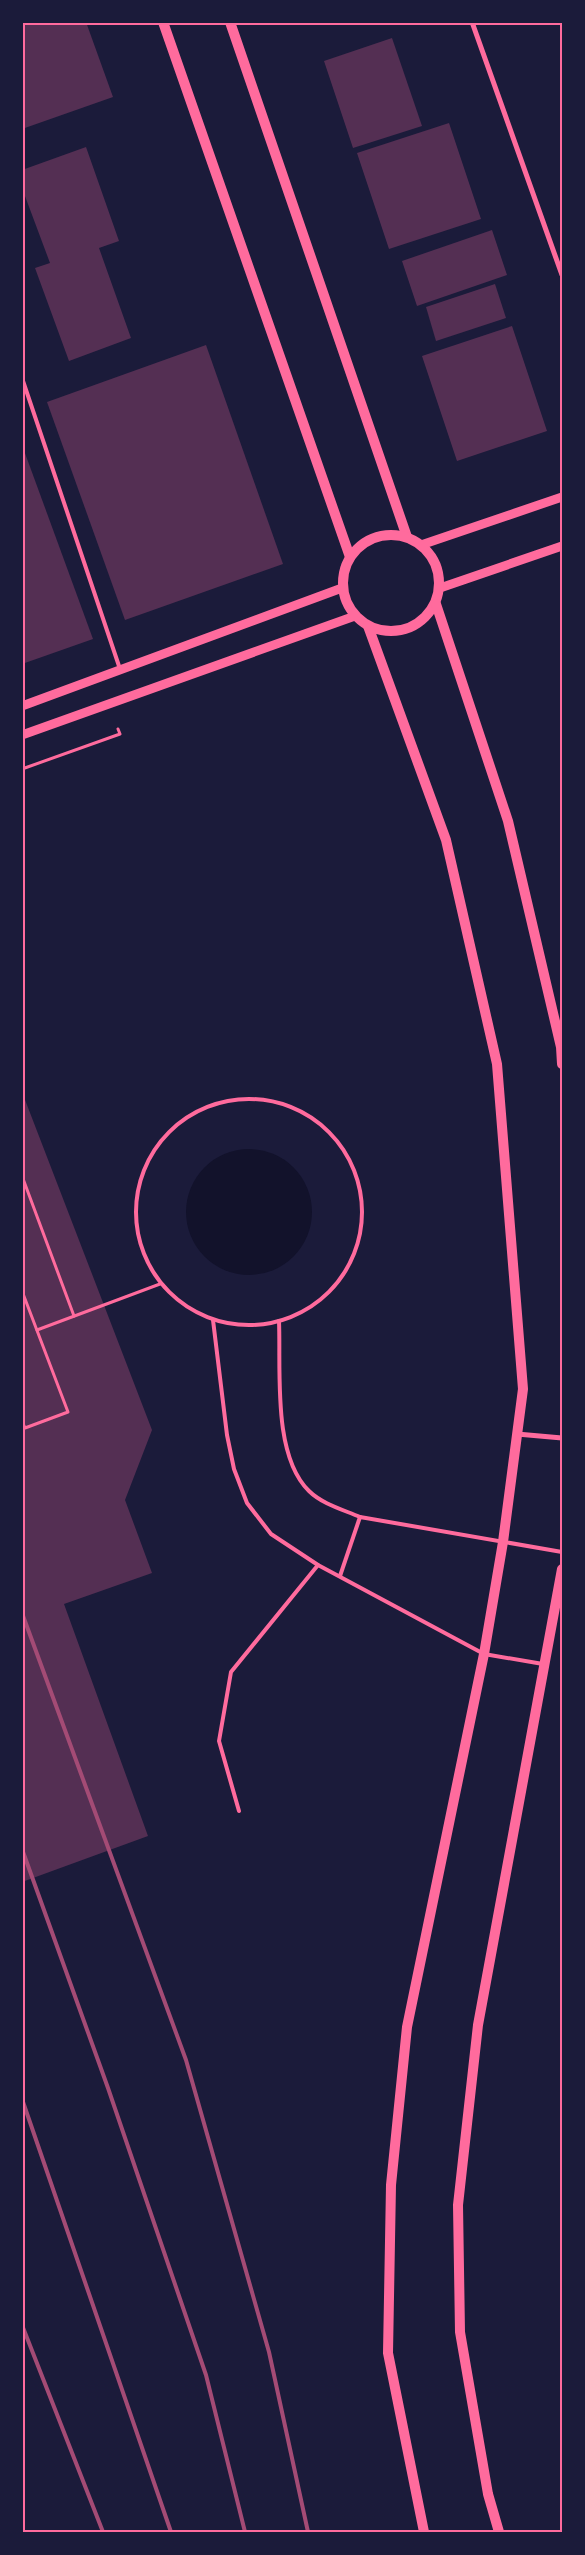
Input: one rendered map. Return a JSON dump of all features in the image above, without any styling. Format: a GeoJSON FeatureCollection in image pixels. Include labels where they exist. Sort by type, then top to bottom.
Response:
{"type":"FeatureCollection","features":[{"type":"Feature","properties":{"kind":"main road"},"geometry":{"type":"LineString","coordinates":[[163,22],[350,557]]}},
{"type":"Feature","properties":{"kind":"main road"},"geometry":{"type":"LineString","coordinates":[[230,22],[407,537]]}},
{"type":"Feature","properties":{"kind":"main road"},"geometry":{"type":"LineString","coordinates":[[391,534],[407,537],[422,545],[435,564],[440,588],[436,604],[420,622],[399,632],[383,631],[368,626],[355,616],[346,603],[342,588],[344,572],[350,557],[361,545],[375,538],[391,534]]}},
{"type":"Feature","properties":{"kind":"main road"},"geometry":{"type":"LineString","coordinates":[[436,604],[508,821],[561,1047],[562,1064]]}},
{"type":"Feature","properties":{"kind":"main road"},"geometry":{"type":"LineString","coordinates":[[368,626],[446,840],[497,1064],[523,1389],[503,1542],[484,1654],[407,2026],[391,2185],[388,2353],[417,2506],[424,2532]]}},
{"type":"Feature","properties":{"kind":"main road"},"geometry":{"type":"LineString","coordinates":[[499,2532],[488,2494],[460,2332],[458,2205],[478,2025],[562,1569]]}},
{"type":"Feature","properties":{"kind":"street"},"geometry":{"type":"LineString","coordinates":[[472,22],[562,274]]}},
{"type":"Feature","properties":{"kind":"street"},"geometry":{"type":"LineString","coordinates":[[422,545],[562,497]]}},
{"type":"Feature","properties":{"kind":"street"},"geometry":{"type":"LineString","coordinates":[[440,588],[562,546]]}},
{"type":"Feature","properties":{"kind":"street"},"geometry":{"type":"LineString","coordinates":[[22,706],[342,588]]}},
{"type":"Feature","properties":{"kind":"street"},"geometry":{"type":"LineString","coordinates":[[22,735],[355,616]]}},
{"type":"Feature","properties":{"kind":"street"},"geometry":{"type":"LineString","coordinates":[[517,1434],[562,1438]]}},
{"type":"Feature","properties":{"kind":"lane"},"geometry":{"type":"LineString","coordinates":[[22,378],[120,669]]}},
{"type":"Feature","properties":{"kind":"lane"},"geometry":{"type":"LineString","coordinates":[[232,1099],[267,1099],[299,1109],[327,1129],[348,1156],[360,1188],[363,1222],[354,1255],[336,1284],[310,1307],[279,1321],[246,1326],[213,1320],[184,1306],[160,1284],[143,1255],[135,1221],[137,1187],[149,1155],[171,1129],[199,1109],[232,1099]]}},
{"type":"Feature","properties":{"kind":"lane"},"geometry":{"type":"LineString","coordinates":[[213,1320],[227,1435],[234,1468],[247,1503],[271,1534],[318,1564],[484,1654],[545,1664]]}},
{"type":"Feature","properties":{"kind":"lane"},"geometry":{"type":"LineString","coordinates":[[279,1321],[282,1425],[288,1453],[297,1476],[309,1492],[330,1504],[360,1517],[562,1552]]}},
{"type":"Feature","properties":{"kind":"lane"},"geometry":{"type":"LineString","coordinates":[[340,1576],[360,1517]]}},
{"type":"Feature","properties":{"kind":"lane"},"geometry":{"type":"LineString","coordinates":[[239,1811],[219,1741],[231,1672],[318,1564]]}},
{"type":"Feature","properties":{"kind":"path"},"geometry":{"type":"LineString","coordinates":[[22,769],[47,760]]}},
{"type":"Feature","properties":{"kind":"path"},"geometry":{"type":"LineString","coordinates":[[22,1176],[74,1316]]}},
{"type":"Feature","properties":{"kind":"path"},"geometry":{"type":"LineString","coordinates":[[37,1330],[160,1284]]}},
{"type":"Feature","properties":{"kind":"path"},"geometry":{"type":"LineString","coordinates":[[22,1291],[68,1412],[25,1428],[22,1421]]}},
{"type":"Feature","properties":{"kind":"shaded area"},"geometry":{"type":"Polygon","coordinates":[[[249,1149],[273,1154],[293,1168],[307,1188],[312,1212],[307,1236],[293,1256],[273,1270],[249,1275],[225,1270],[205,1256],[191,1236],[186,1212],[191,1188],[205,1168],[225,1154],[249,1149]]]}},
{"type":"Feature","properties":{"kind":"building"},"geometry":{"type":"Polygon","coordinates":[[[22,22],[86,22],[113,97],[22,129],[22,22]]]}},
{"type":"Feature","properties":{"kind":"building"},"geometry":{"type":"Polygon","coordinates":[[[392,38],[422,126],[353,148],[324,61],[392,38]]]}},
{"type":"Feature","properties":{"kind":"building"},"geometry":{"type":"Polygon","coordinates":[[[449,123],[481,219],[389,249],[357,153],[449,123]]]}},
{"type":"Feature","properties":{"kind":"building"},"geometry":{"type":"Polygon","coordinates":[[[86,147],[119,241],[99,248],[131,338],[69,361],[35,268],[50,263],[22,188],[22,170],[86,147]]]}},
{"type":"Feature","properties":{"kind":"building"},"geometry":{"type":"Polygon","coordinates":[[[492,230],[507,275],[417,306],[402,261],[492,230]]]}},
{"type":"Feature","properties":{"kind":"building"},"geometry":{"type":"Polygon","coordinates":[[[495,284],[506,318],[436,341],[426,307],[495,284]]]}},
{"type":"Feature","properties":{"kind":"building"},"geometry":{"type":"Polygon","coordinates":[[[512,326],[547,431],[457,461],[422,356],[512,326]]]}},
{"type":"Feature","properties":{"kind":"building"},"geometry":{"type":"Polygon","coordinates":[[[206,345],[283,564],[125,620],[47,402],[206,345]]]}},
{"type":"Feature","properties":{"kind":"building"},"geometry":{"type":"Polygon","coordinates":[[[22,445],[93,639],[22,664],[22,445]]]}},
{"type":"Feature","properties":{"kind":"building"},"geometry":{"type":"Polygon","coordinates":[[[22,1092],[152,1430],[125,1500],[152,1573],[64,1604],[148,1836],[22,1882],[22,1092]]]}},
{"type":"Feature","properties":{"kind":"railway"},"geometry":{"type":"LineString","coordinates":[[22,1613],[186,2060],[269,2352],[308,2532]]}},
{"type":"Feature","properties":{"kind":"railway"},"geometry":{"type":"LineString","coordinates":[[22,1849],[108,2088],[206,2375],[245,2532]]}},
{"type":"Feature","properties":{"kind":"railway"},"geometry":{"type":"LineString","coordinates":[[22,2099],[171,2532]]}},
{"type":"Feature","properties":{"kind":"railway"},"geometry":{"type":"LineString","coordinates":[[22,2325],[103,2532]]}}]}
